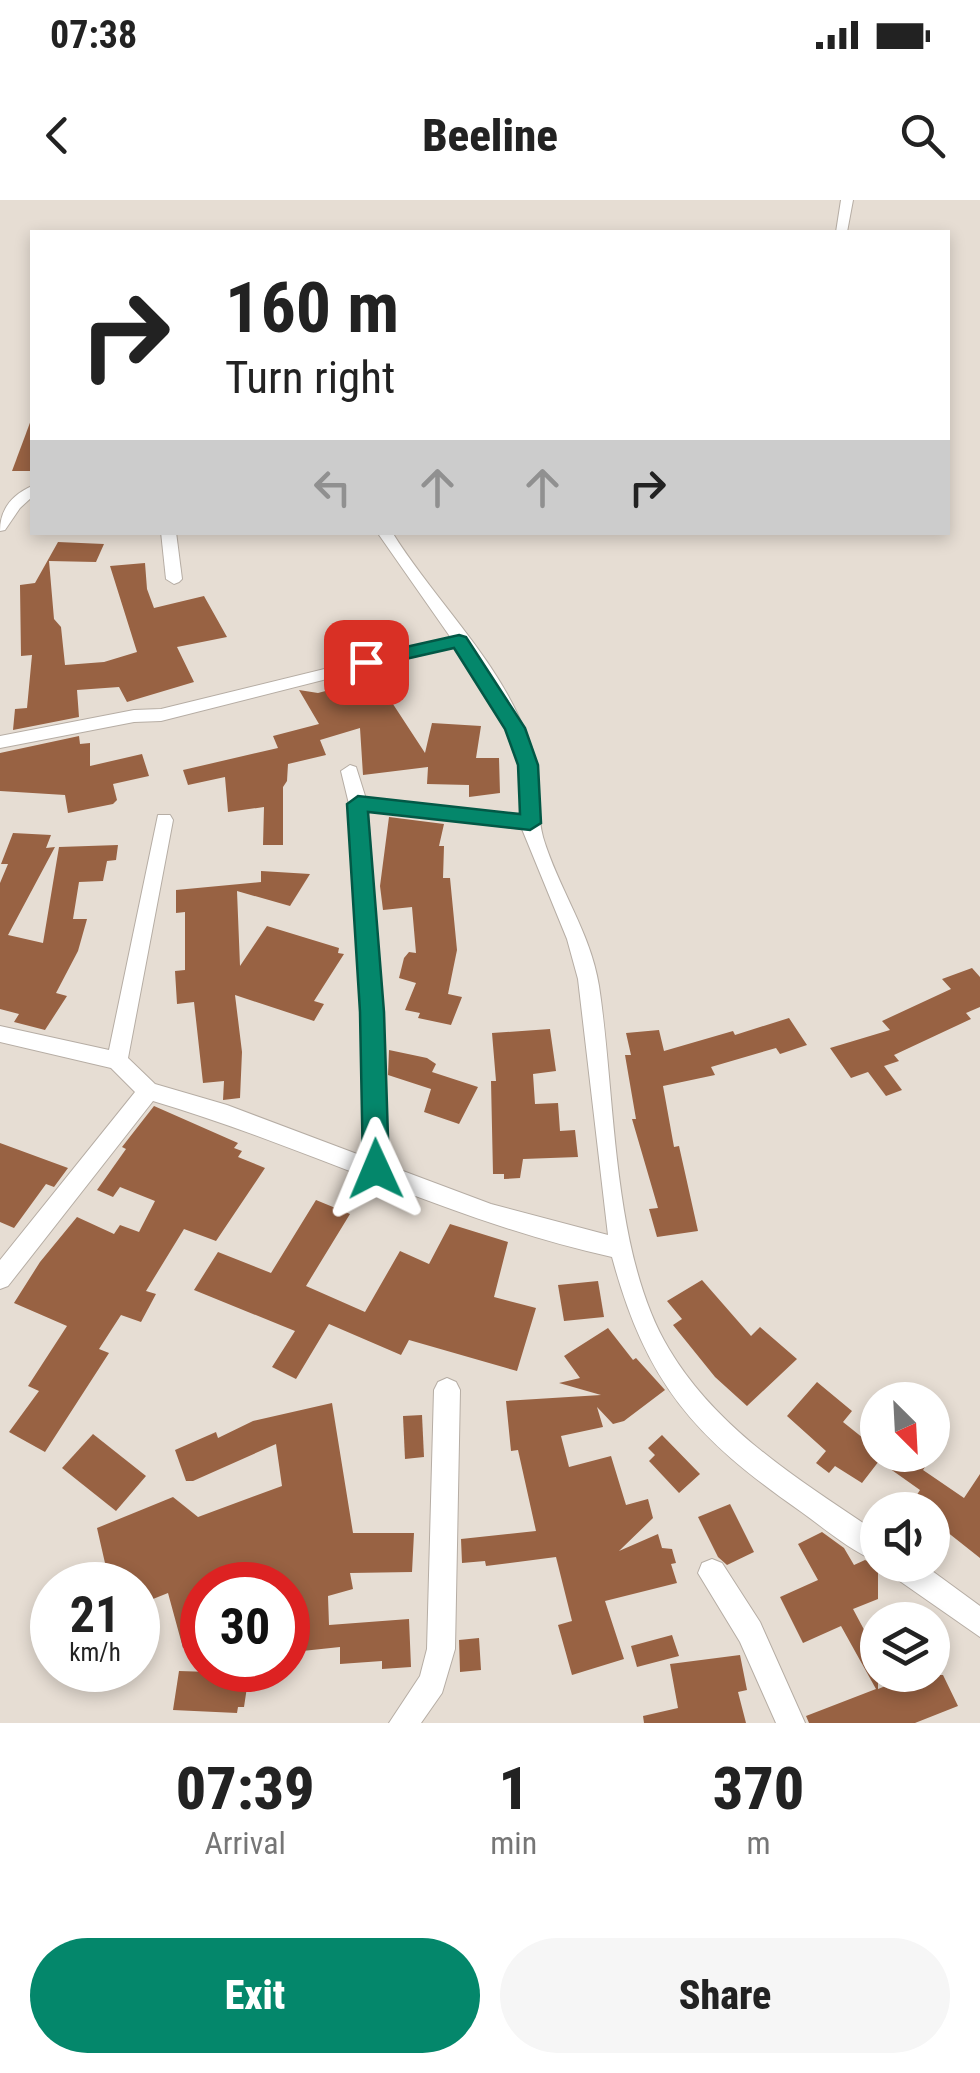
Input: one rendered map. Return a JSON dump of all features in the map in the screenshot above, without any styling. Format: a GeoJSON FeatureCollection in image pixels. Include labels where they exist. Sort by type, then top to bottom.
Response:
{"type":"FeatureCollection","features":[{"type":"Feature","properties":{"kind":"street"},"geometry":{"type":"LineString","coordinates":[[842,230],[847,200]]}},
{"type":"Feature","properties":{"kind":"street"},"geometry":{"type":"LineString","coordinates":[[0,527],[14,505],[30,492]]}},
{"type":"Feature","properties":{"kind":"street"},"geometry":{"type":"LineString","coordinates":[[168,535],[174,580]]}},
{"type":"Feature","properties":{"kind":"street"},"geometry":{"type":"LineString","coordinates":[[386,535],[515,728],[528,765],[530,823],[587,974],[620,1248],[656,1351],[686,1397],[739,1451],[860,1536]]}},
{"type":"Feature","properties":{"kind":"street"},"geometry":{"type":"LineString","coordinates":[[0,742],[134,716],[161,715],[459,641]]}},
{"type":"Feature","properties":{"kind":"street"},"geometry":{"type":"LineString","coordinates":[[350,771],[358,804],[372,1012],[376,1169]]}},
{"type":"Feature","properties":{"kind":"street"},"geometry":{"type":"LineString","coordinates":[[358,804],[530,823]]}},
{"type":"Feature","properties":{"kind":"street"},"geometry":{"type":"LineString","coordinates":[[118,1061],[164,820]]}},
{"type":"Feature","properties":{"kind":"street"},"geometry":{"type":"LineString","coordinates":[[0,1034],[118,1061],[148,1091],[227,1114],[490,1214],[620,1248]]}},
{"type":"Feature","properties":{"kind":"street"},"geometry":{"type":"LineString","coordinates":[[0,1278],[148,1091]]}},
{"type":"Feature","properties":{"kind":"street"},"geometry":{"type":"LineString","coordinates":[[403,1723],[432,1684],[440,1649],[447,1390]]}},
{"type":"Feature","properties":{"kind":"street"},"geometry":{"type":"LineString","coordinates":[[712,1574],[750,1632],[791,1723]]}},
{"type":"Feature","properties":{"kind":"street"},"geometry":{"type":"LineString","coordinates":[[924,1582],[980,1623]]}},
{"type":"Feature","properties":{"kind":"building"},"geometry":{"type":"Polygon","coordinates":[[[30,423],[30,471],[12,471],[30,423]]]}},
{"type":"Feature","properties":{"kind":"building"},"geometry":{"type":"Polygon","coordinates":[[[58,542],[104,544],[96,562],[49,561],[54,619],[61,627],[65,665],[104,662],[137,652],[110,566],[145,563],[147,589],[154,608],[204,596],[227,637],[177,647],[194,682],[127,702],[119,687],[77,690],[79,717],[13,730],[15,709],[27,708],[32,655],[21,656],[20,585],[35,583],[58,542]]]}},
{"type":"Feature","properties":{"kind":"building"},"geometry":{"type":"Polygon","coordinates":[[[348,627],[366,649],[344,655],[329,633],[348,627]]]}},
{"type":"Feature","properties":{"kind":"building"},"geometry":{"type":"Polygon","coordinates":[[[372,672],[425,753],[432,723],[481,726],[476,758],[499,758],[500,793],[469,797],[469,785],[427,784],[428,767],[363,775],[360,728],[320,740],[326,755],[288,764],[283,787],[283,845],[263,845],[264,807],[228,812],[225,777],[188,785],[183,770],[278,748],[273,736],[319,724],[299,690],[318,693],[348,685],[349,678],[372,672]]]}},
{"type":"Feature","properties":{"kind":"building"},"geometry":{"type":"Polygon","coordinates":[[[79,736],[80,744],[90,743],[90,766],[142,754],[149,776],[113,784],[117,800],[113,804],[68,813],[65,795],[0,791],[0,753],[79,736]]]}},
{"type":"Feature","properties":{"kind":"building"},"geometry":{"type":"Polygon","coordinates":[[[389,817],[444,824],[439,846],[444,846],[443,878],[450,878],[457,950],[448,994],[462,997],[451,1025],[418,1018],[420,1013],[405,1010],[416,983],[399,978],[404,958],[409,952],[416,953],[412,907],[383,910],[380,886],[389,817]]]}},
{"type":"Feature","properties":{"kind":"building"},"geometry":{"type":"Polygon","coordinates":[[[13,833],[51,835],[46,848],[55,847],[8,935],[43,943],[59,847],[118,845],[116,860],[107,861],[103,881],[79,882],[73,919],[87,919],[78,951],[56,993],[67,996],[45,1030],[14,1022],[19,1014],[0,1009],[0,883],[8,864],[1,864],[13,833]]]}},
{"type":"Feature","properties":{"kind":"building"},"geometry":{"type":"Polygon","coordinates":[[[261,871],[310,874],[290,906],[237,891],[240,966],[267,926],[339,948],[338,953],[344,954],[314,1001],[324,1004],[314,1021],[235,995],[242,1052],[240,1098],[223,1100],[224,1081],[203,1083],[194,1002],[177,1004],[175,971],[185,970],[185,912],[176,913],[176,890],[261,882],[261,871]]]}},
{"type":"Feature","properties":{"kind":"building"},"geometry":{"type":"Polygon","coordinates":[[[972,968],[980,977],[980,1007],[966,1013],[971,1019],[894,1055],[899,1061],[884,1066],[902,1090],[886,1096],[868,1072],[851,1078],[830,1048],[890,1030],[882,1021],[951,989],[942,979],[972,968]]]}},
{"type":"Feature","properties":{"kind":"building"},"geometry":{"type":"Polygon","coordinates":[[[789,1018],[807,1045],[780,1054],[776,1048],[711,1067],[715,1075],[663,1086],[674,1147],[679,1146],[698,1231],[657,1237],[649,1209],[658,1208],[632,1119],[636,1119],[625,1055],[631,1055],[626,1033],[659,1030],[664,1051],[789,1018]]]}},
{"type":"Feature","properties":{"kind":"building"},"geometry":{"type":"Polygon","coordinates":[[[550,1029],[556,1071],[533,1074],[535,1104],[558,1103],[560,1131],[575,1130],[578,1157],[523,1159],[520,1178],[504,1179],[504,1174],[493,1174],[491,1081],[496,1081],[492,1033],[550,1029]]]}},
{"type":"Feature","properties":{"kind":"building"},"geometry":{"type":"Polygon","coordinates":[[[389,1050],[427,1058],[436,1064],[432,1072],[478,1087],[459,1124],[424,1112],[431,1089],[388,1075],[389,1050]]]}},
{"type":"Feature","properties":{"kind":"building"},"geometry":{"type":"Polygon","coordinates":[[[154,1106],[238,1143],[234,1148],[242,1151],[238,1157],[265,1168],[216,1241],[184,1229],[146,1291],[156,1294],[141,1322],[121,1315],[99,1349],[109,1353],[45,1452],[9,1432],[39,1391],[28,1386],[67,1326],[14,1303],[40,1262],[77,1217],[114,1234],[120,1225],[139,1232],[155,1201],[120,1187],[113,1197],[97,1190],[126,1149],[122,1147],[154,1106]]]}},
{"type":"Feature","properties":{"kind":"building"},"geometry":{"type":"Polygon","coordinates":[[[0,1143],[68,1168],[54,1187],[46,1184],[14,1228],[0,1222],[0,1143]]]}},
{"type":"Feature","properties":{"kind":"building"},"geometry":{"type":"Polygon","coordinates":[[[316,1200],[350,1214],[306,1286],[365,1312],[400,1251],[429,1264],[450,1224],[508,1242],[494,1297],[536,1308],[517,1371],[409,1340],[401,1355],[329,1324],[296,1379],[272,1367],[295,1331],[194,1290],[218,1252],[271,1273],[316,1200]]]}},
{"type":"Feature","properties":{"kind":"building"},"geometry":{"type":"Polygon","coordinates":[[[702,1280],[751,1336],[760,1327],[797,1359],[747,1406],[715,1377],[673,1325],[682,1319],[667,1301],[702,1280]]]}},
{"type":"Feature","properties":{"kind":"building"},"geometry":{"type":"Polygon","coordinates":[[[598,1281],[604,1317],[564,1321],[558,1285],[598,1281]]]}},
{"type":"Feature","properties":{"kind":"building"},"geometry":{"type":"Polygon","coordinates":[[[608,1328],[633,1360],[636,1358],[665,1390],[624,1421],[613,1424],[597,1407],[603,1427],[561,1436],[569,1467],[611,1456],[626,1505],[648,1499],[653,1518],[619,1551],[658,1534],[662,1548],[672,1549],[676,1563],[671,1564],[677,1583],[605,1601],[624,1659],[572,1675],[558,1625],[572,1621],[556,1557],[486,1566],[485,1561],[462,1563],[461,1539],[536,1531],[518,1450],[511,1451],[506,1401],[601,1395],[559,1383],[580,1378],[564,1356],[608,1328]]]}},
{"type":"Feature","properties":{"kind":"building"},"geometry":{"type":"Polygon","coordinates":[[[817,1382],[852,1411],[843,1422],[860,1436],[860,1472],[870,1472],[862,1483],[835,1466],[829,1473],[816,1463],[826,1451],[787,1416],[817,1382]]]}},
{"type":"Feature","properties":{"kind":"building"},"geometry":{"type":"Polygon","coordinates":[[[332,1403],[353,1533],[414,1533],[412,1572],[350,1573],[353,1589],[328,1596],[329,1625],[409,1619],[411,1667],[382,1669],[382,1661],[340,1664],[340,1647],[310,1650],[310,1562],[180,1562],[180,1637],[168,1593],[160,1596],[160,1562],[105,1562],[97,1528],[173,1497],[198,1517],[282,1486],[276,1444],[186,1481],[175,1450],[216,1432],[218,1438],[253,1421],[332,1403]]]}},
{"type":"Feature","properties":{"kind":"building"},"geometry":{"type":"Polygon","coordinates":[[[422,1415],[424,1457],[405,1459],[403,1416],[422,1415]]]}},
{"type":"Feature","properties":{"kind":"building"},"geometry":{"type":"Polygon","coordinates":[[[93,1434],[146,1476],[116,1511],[62,1468],[93,1434]]]}},
{"type":"Feature","properties":{"kind":"building"},"geometry":{"type":"Polygon","coordinates":[[[662,1435],[700,1474],[679,1493],[649,1461],[655,1455],[648,1448],[662,1435]]]}},
{"type":"Feature","properties":{"kind":"building"},"geometry":{"type":"Polygon","coordinates":[[[895,1472],[926,1472],[964,1498],[980,1474],[980,1558],[950,1534],[950,1492],[920,1490],[895,1472]]]}},
{"type":"Feature","properties":{"kind":"building"},"geometry":{"type":"Polygon","coordinates":[[[730,1504],[754,1552],[727,1565],[718,1557],[698,1517],[730,1504]]]}},
{"type":"Feature","properties":{"kind":"building"},"geometry":{"type":"Polygon","coordinates":[[[822,1532],[844,1548],[854,1565],[860,1562],[860,1582],[878,1582],[878,1599],[860,1602],[853,1609],[860,1622],[860,1660],[841,1626],[803,1643],[780,1597],[818,1580],[798,1544],[822,1532]]]}},
{"type":"Feature","properties":{"kind":"building"},"geometry":{"type":"Polygon","coordinates":[[[672,1635],[679,1656],[637,1667],[631,1646],[672,1635]]]}},
{"type":"Feature","properties":{"kind":"building"},"geometry":{"type":"Polygon","coordinates":[[[479,1638],[481,1670],[460,1672],[459,1640],[479,1638]]]}},
{"type":"Feature","properties":{"kind":"building"},"geometry":{"type":"Polygon","coordinates":[[[740,1655],[747,1690],[738,1692],[746,1723],[644,1723],[643,1716],[678,1708],[670,1664],[740,1655]]]}},
{"type":"Feature","properties":{"kind":"building"},"geometry":{"type":"Polygon","coordinates":[[[179,1671],[180,1692],[246,1692],[244,1707],[238,1707],[237,1713],[173,1710],[179,1671]]]}},
{"type":"Feature","properties":{"kind":"building"},"geometry":{"type":"Polygon","coordinates":[[[950,1689],[958,1706],[915,1723],[809,1723],[806,1716],[868,1692],[950,1689]]]}},
{"type":"Feature","properties":{"kind":"route"},"geometry":{"type":"LineString","coordinates":[[366,662],[459,641],[515,728],[528,765],[530,823],[358,804],[372,1012],[376,1169]]}}]}
